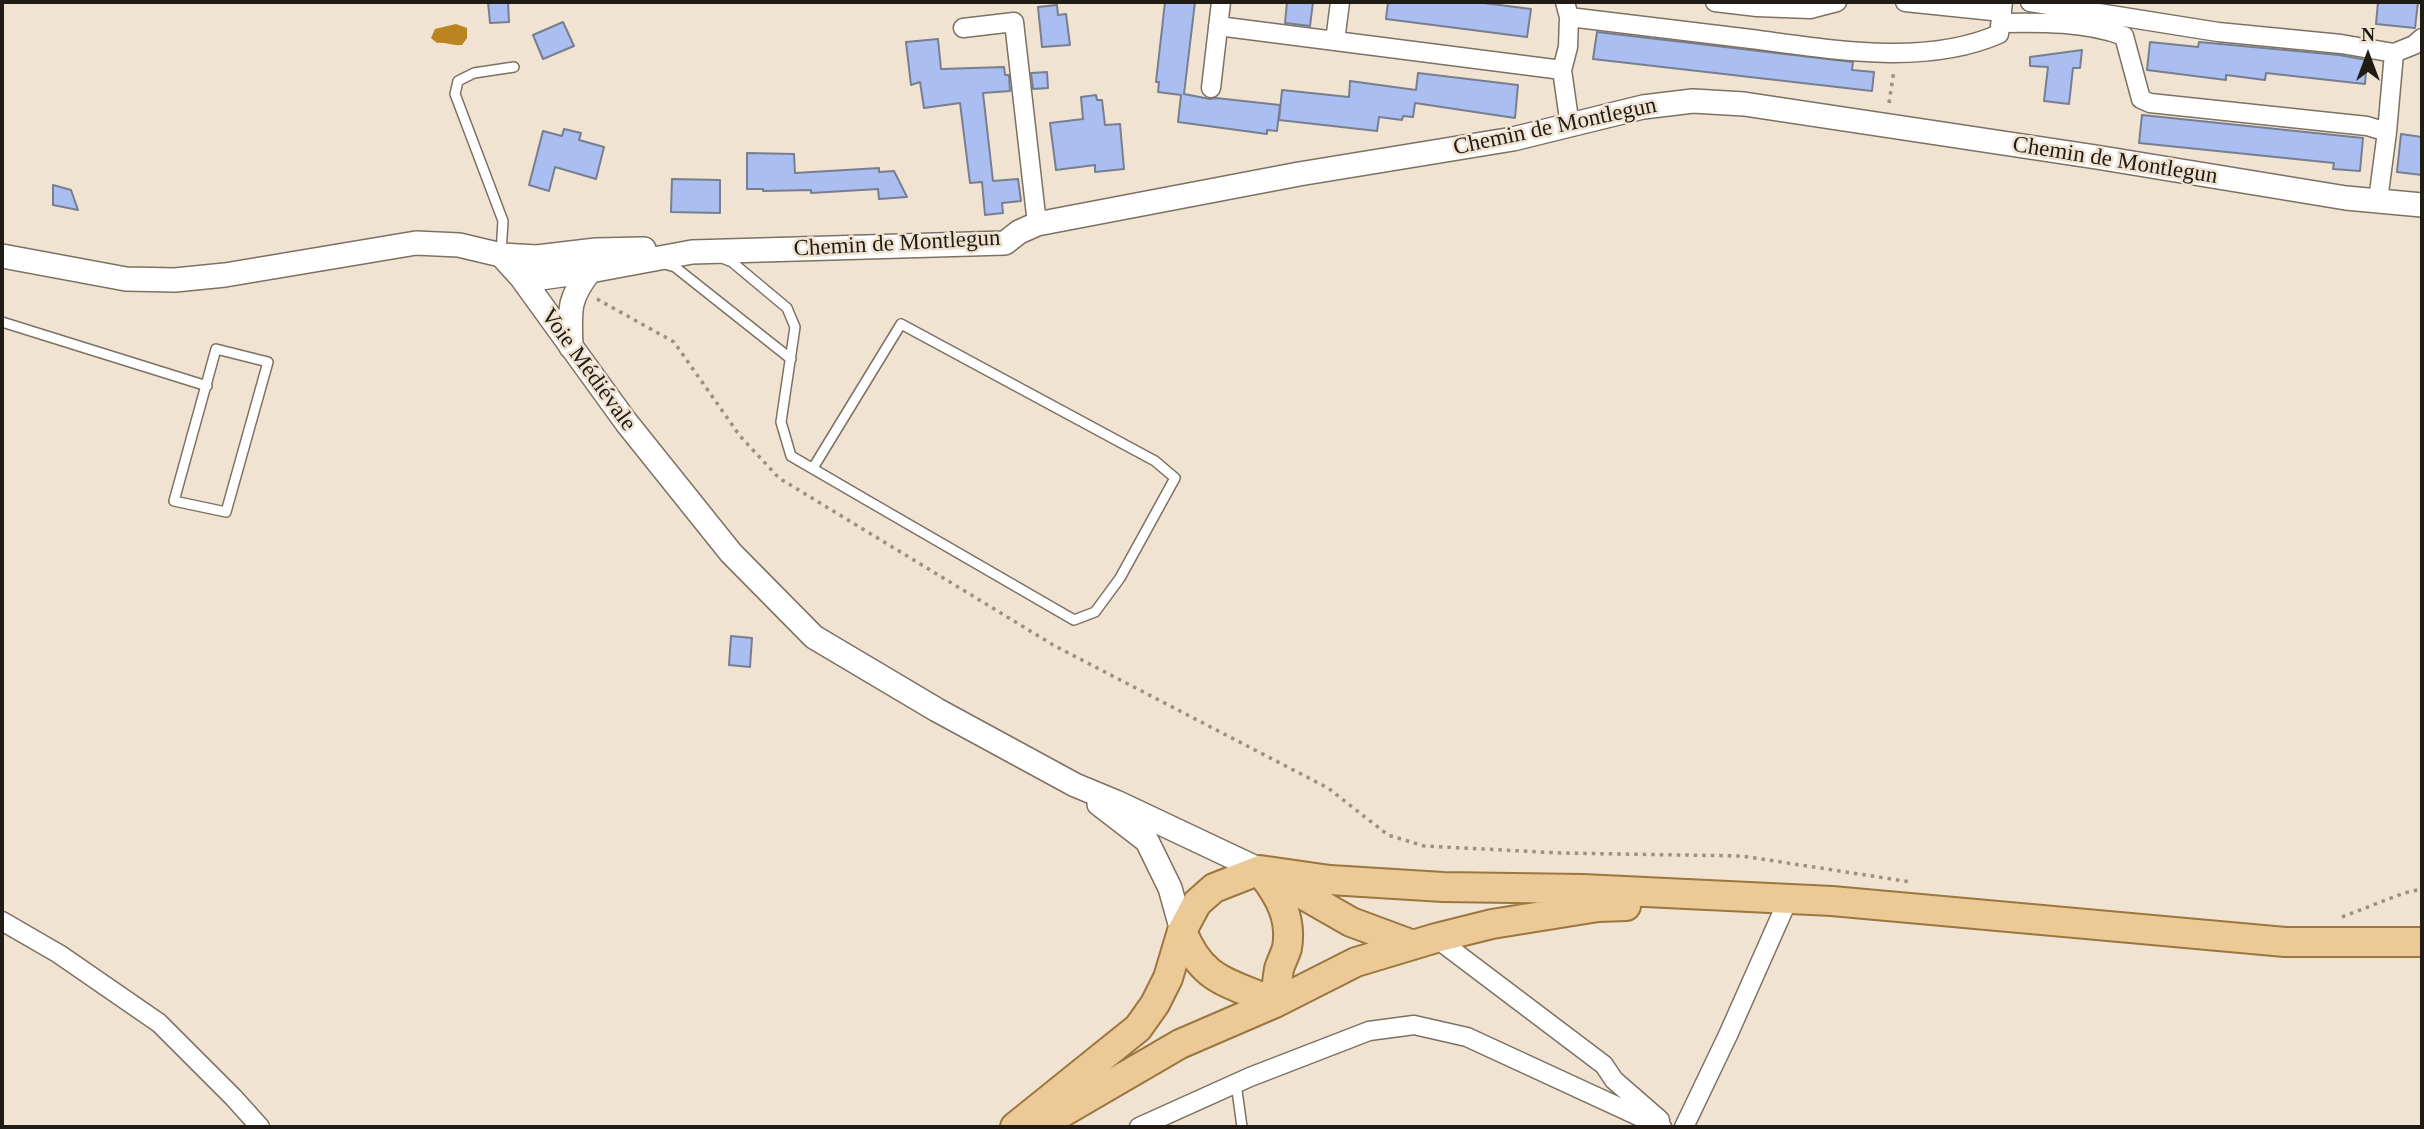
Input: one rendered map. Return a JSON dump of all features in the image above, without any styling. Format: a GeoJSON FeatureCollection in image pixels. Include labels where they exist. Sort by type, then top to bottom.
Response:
{"type":"FeatureCollection","features":[{"type":"Feature","properties":{"kind":"main road"},"geometry":{"type":"LineString","coordinates":[[1260,870],[1351,922],[1424,941]]}},
{"type":"Feature","properties":{"kind":"main road"},"geometry":{"type":"LineString","coordinates":[[1260,870],[1278,894],[1285,910],[1288,929],[1287,948],[1280,967],[1275,1003]]}},
{"type":"Feature","properties":{"kind":"main road"},"geometry":{"type":"LineString","coordinates":[[1016,1127],[1138,1028],[1155,1004],[1168,978],[1182,931],[1197,903],[1214,888],[1260,870],[1330,880],[1443,887],[1583,888],[1832,901],[2285,942],[2422,942]]}},
{"type":"Feature","properties":{"kind":"main road"},"geometry":{"type":"LineString","coordinates":[[1037,1127],[1180,1044],[1275,1003],[1356,962],[1424,941],[1492,924],[1598,907],[1832,901]]}},
{"type":"Feature","properties":{"kind":"main road"},"geometry":{"type":"LineString","coordinates":[[1182,931],[1191,952],[1203,968],[1218,979],[1275,1003]]}},
{"type":"Feature","properties":{"kind":"street"},"geometry":{"type":"LineString","coordinates":[[1211,89],[1221,2]]}},
{"type":"Feature","properties":{"kind":"street"},"geometry":{"type":"LineString","coordinates":[[1335,41],[1340,2]]}},
{"type":"Feature","properties":{"kind":"street"},"geometry":{"type":"LineString","coordinates":[[1715,2],[1810,9],[1837,2]]}},
{"type":"Feature","properties":{"kind":"street"},"geometry":{"type":"LineString","coordinates":[[1905,2],[2001,18],[2108,30],[2124,36],[2141,99],[2150,103],[2367,126],[2387,132]]}},
{"type":"Feature","properties":{"kind":"street"},"geometry":{"type":"LineString","coordinates":[[2030,2],[2218,32],[2341,44],[2394,53],[2414,45],[2422,38]]}},
{"type":"Feature","properties":{"kind":"street"},"geometry":{"type":"LineString","coordinates":[[1570,127],[1562,70],[1568,47],[1567,9],[1849,51],[1897,54],[1976,44],[2001,18]]}},
{"type":"Feature","properties":{"kind":"street"},"geometry":{"type":"LineString","coordinates":[[963,28],[1014,22],[1037,224]]}},
{"type":"Feature","properties":{"kind":"street"},"geometry":{"type":"LineString","coordinates":[[1218,26],[1562,70]]}},
{"type":"Feature","properties":{"kind":"street"},"geometry":{"type":"LineString","coordinates":[[2378,200],[2394,53]]}},
{"type":"Feature","properties":{"kind":"street","name":"Chemin de Montlegun"},"geometry":{"type":"LineString","coordinates":[[501,255],[537,257],[596,250],[698,252],[1005,243],[1019,232],[1037,224],[1299,174],[1513,139],[1643,107],[1693,101],[1744,104],[2346,198],[2422,205]]}},
{"type":"Feature","properties":{"kind":"street"},"geometry":{"type":"LineString","coordinates":[[2,256],[126,279],[175,280],[225,275],[416,243],[459,245],[501,255]]}},
{"type":"Feature","properties":{"kind":"street","name":"Chemin de Montlegun"},"geometry":{"type":"LineString","coordinates":[[521,277],[584,279],[650,259],[698,252]]}},
{"type":"Feature","properties":{"kind":"street","name":"Voie Médiévale"},"geometry":{"type":"LineString","coordinates":[[501,255],[521,277],[626,422],[731,553],[814,637],[937,710],[1074,785]]}},
{"type":"Feature","properties":{"kind":"street"},"geometry":{"type":"LineString","coordinates":[[571,346],[570,306],[584,279]]}},
{"type":"Feature","properties":{"kind":"street"},"geometry":{"type":"LineString","coordinates":[[1074,785],[1260,870]]}},
{"type":"Feature","properties":{"kind":"street"},"geometry":{"type":"LineString","coordinates":[[1074,785],[1147,841],[1170,888],[1182,931]]}},
{"type":"Feature","properties":{"kind":"street"},"geometry":{"type":"LineString","coordinates":[[1684,1127],[1787,902]]}},
{"type":"Feature","properties":{"kind":"street"},"geometry":{"type":"LineString","coordinates":[[2,921],[59,954],[159,1023],[260,1127]]}},
{"type":"Feature","properties":{"kind":"street"},"geometry":{"type":"LineString","coordinates":[[1424,941],[1604,1065],[1614,1080],[1668,1127]]}},
{"type":"Feature","properties":{"kind":"street"},"geometry":{"type":"LineString","coordinates":[[1139,1127],[1236,1083],[1369,1031],[1415,1025],[1467,1037],[1662,1127]]}},
{"type":"Feature","properties":{"kind":"lane"},"geometry":{"type":"LineString","coordinates":[[501,255],[503,221],[455,94],[458,81],[474,73],[514,67]]}},
{"type":"Feature","properties":{"kind":"lane"},"geometry":{"type":"LineString","coordinates":[[698,252],[732,262],[787,308],[795,327],[781,422],[791,456],[1073,620],[1096,612],[1120,578],[1175,478],[1155,461],[901,324],[813,468]]}},
{"type":"Feature","properties":{"kind":"lane"},"geometry":{"type":"LineString","coordinates":[[650,259],[675,267],[791,359]]}},
{"type":"Feature","properties":{"kind":"lane"},"geometry":{"type":"LineString","coordinates":[[2,322],[207,386]]}},
{"type":"Feature","properties":{"kind":"lane"},"geometry":{"type":"LineString","coordinates":[[216,349],[268,362],[226,512],[174,501],[207,386],[216,349]]}},
{"type":"Feature","properties":{"kind":"lane"},"geometry":{"type":"LineString","coordinates":[[1236,1083],[1242,1127]]}},
{"type":"Feature","properties":{"kind":"path"},"geometry":{"type":"LineString","coordinates":[[1885,126],[1897,54]]}},
{"type":"Feature","properties":{"kind":"path"},"geometry":{"type":"LineString","coordinates":[[584,279],[674,342],[740,436],[779,478],[1055,646],[1328,788],[1388,835],[1424,846],[1561,853],[1742,856],[1913,882]]}},
{"type":"Feature","properties":{"kind":"path"},"geometry":{"type":"LineString","coordinates":[[2332,921],[2403,893],[2422,890]]}},
{"type":"Feature","properties":{"kind":"shaded area"},"geometry":{"type":"Polygon","coordinates":[[[456,24],[467,28],[467,38],[462,45],[437,43],[431,38],[435,29],[456,24]]]}},
{"type":"Feature","properties":{"kind":"building"},"geometry":{"type":"Polygon","coordinates":[[[488,2],[508,2],[509,22],[490,23],[488,2]]]}},
{"type":"Feature","properties":{"kind":"building"},"geometry":{"type":"Polygon","coordinates":[[[1165,2],[1195,2],[1184,94],[1280,105],[1277,131],[1267,130],[1267,134],[1178,122],[1181,95],[1158,92],[1159,82],[1156,82],[1165,2]]]}},
{"type":"Feature","properties":{"kind":"building"},"geometry":{"type":"Polygon","coordinates":[[[1287,2],[1313,2],[1310,26],[1285,23],[1287,2]]]}},
{"type":"Feature","properties":{"kind":"building"},"geometry":{"type":"Polygon","coordinates":[[[1388,2],[1476,2],[1531,9],[1527,37],[1386,19],[1388,2]]]}},
{"type":"Feature","properties":{"kind":"building"},"geometry":{"type":"Polygon","coordinates":[[[2378,2],[2418,2],[2415,28],[2376,24],[2378,2]]]}},
{"type":"Feature","properties":{"kind":"building"},"geometry":{"type":"Polygon","coordinates":[[[1057,5],[1058,15],[1066,14],[1070,45],[1042,47],[1038,7],[1057,5]]]}},
{"type":"Feature","properties":{"kind":"building"},"geometry":{"type":"Polygon","coordinates":[[[563,22],[574,46],[543,59],[533,35],[563,22]]]}},
{"type":"Feature","properties":{"kind":"building"},"geometry":{"type":"Polygon","coordinates":[[[1597,32],[1853,62],[1852,70],[1874,72],[1872,91],[1593,59],[1597,32]]]}},
{"type":"Feature","properties":{"kind":"building"},"geometry":{"type":"Polygon","coordinates":[[[938,39],[941,69],[1004,67],[1005,75],[1009,75],[1010,91],[983,93],[993,181],[1018,179],[1021,201],[1002,203],[1003,213],[985,215],[982,182],[970,183],[960,103],[924,108],[920,82],[911,85],[906,42],[938,39]]]}},
{"type":"Feature","properties":{"kind":"building"},"geometry":{"type":"Polygon","coordinates":[[[2150,42],[2198,47],[2199,42],[2367,60],[2365,84],[2266,73],[2265,80],[2226,75],[2226,80],[2147,70],[2150,42]]]}},
{"type":"Feature","properties":{"kind":"building"},"geometry":{"type":"Polygon","coordinates":[[[2082,50],[2080,68],[2073,68],[2069,104],[2044,101],[2048,67],[2030,66],[2030,57],[2082,50]]]}},
{"type":"Feature","properties":{"kind":"building"},"geometry":{"type":"Polygon","coordinates":[[[1047,72],[1048,88],[1033,89],[1031,73],[1047,72]]]}},
{"type":"Feature","properties":{"kind":"building"},"geometry":{"type":"Polygon","coordinates":[[[1418,73],[1518,85],[1515,118],[1415,103],[1413,117],[1403,116],[1402,120],[1379,117],[1377,131],[1279,120],[1282,90],[1349,97],[1350,81],[1416,90],[1418,73]]]}},
{"type":"Feature","properties":{"kind":"building"},"geometry":{"type":"Polygon","coordinates":[[[1096,95],[1097,100],[1102,100],[1105,125],[1120,124],[1124,169],[1095,172],[1095,165],[1056,170],[1050,123],[1083,119],[1081,97],[1096,95]]]}},
{"type":"Feature","properties":{"kind":"building"},"geometry":{"type":"Polygon","coordinates":[[[2142,115],[2363,138],[2360,171],[2333,169],[2334,163],[2139,143],[2142,115]]]}},
{"type":"Feature","properties":{"kind":"building"},"geometry":{"type":"Polygon","coordinates":[[[564,129],[581,133],[579,140],[604,147],[596,179],[555,167],[549,191],[529,185],[543,131],[562,136],[564,129]]]}},
{"type":"Feature","properties":{"kind":"building"},"geometry":{"type":"Polygon","coordinates":[[[2401,134],[2422,137],[2422,175],[2397,172],[2401,134]]]}},
{"type":"Feature","properties":{"kind":"building"},"geometry":{"type":"Polygon","coordinates":[[[747,153],[794,154],[795,173],[879,168],[879,172],[894,171],[907,197],[879,199],[878,189],[811,193],[811,190],[747,189],[747,153]]]}},
{"type":"Feature","properties":{"kind":"building"},"geometry":{"type":"Polygon","coordinates":[[[672,179],[720,180],[720,213],[671,212],[672,179]]]}},
{"type":"Feature","properties":{"kind":"building"},"geometry":{"type":"Polygon","coordinates":[[[53,185],[71,190],[78,210],[53,205],[53,185]]]}},
{"type":"Feature","properties":{"kind":"building"},"geometry":{"type":"Polygon","coordinates":[[[731,636],[752,638],[750,667],[729,665],[731,636]]]}}]}
